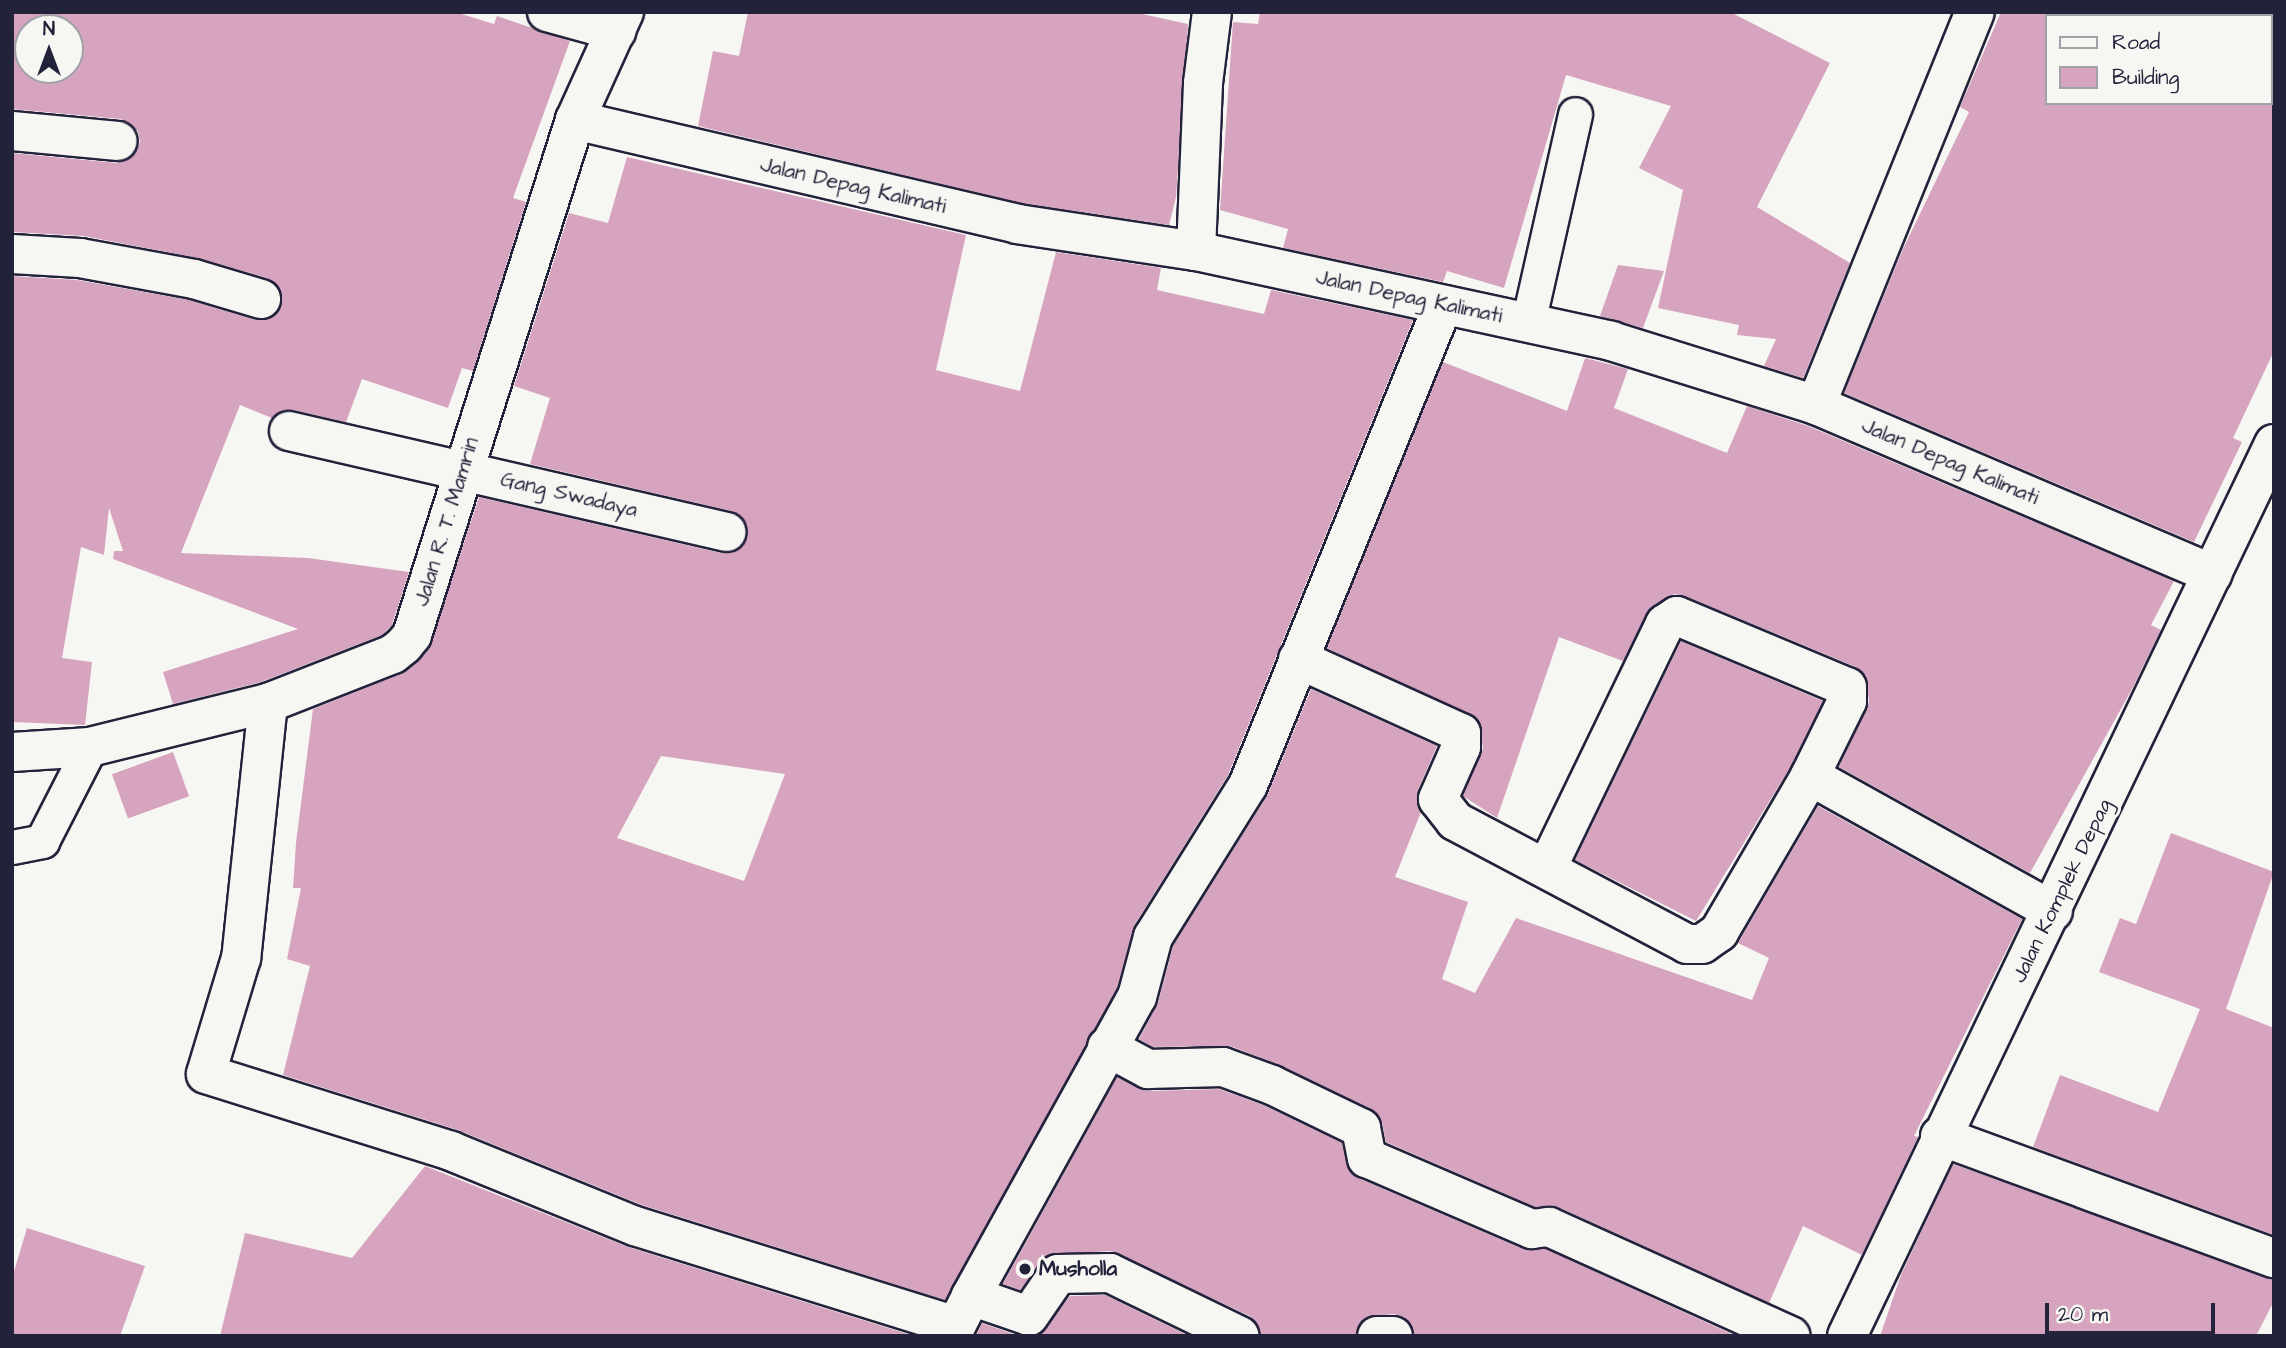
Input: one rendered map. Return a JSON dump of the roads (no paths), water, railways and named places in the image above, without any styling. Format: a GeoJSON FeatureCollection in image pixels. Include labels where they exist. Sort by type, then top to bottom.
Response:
{"type":"FeatureCollection","features":[{"type":"Feature","properties":{"kind":"street"},"geometry":{"type":"LineString","coordinates":[[547,12],[620,21]]}},
{"type":"Feature","properties":{"kind":"street"},"geometry":{"type":"LineString","coordinates":[[1196,251],[1203,83],[1212,12]]}},
{"type":"Feature","properties":{"kind":"street"},"geometry":{"type":"LineString","coordinates":[[1816,405],[1975,12]]}},
{"type":"Feature","properties":{"kind":"street","name":"Jalan R. T. Mamrin"},"geometry":{"type":"LineString","coordinates":[[12,752],[90,747],[268,703],[393,654],[404,645],[575,120],[620,21]]}},
{"type":"Feature","properties":{"kind":"street","name":"Jalan Depag Kalimati"},"geometry":{"type":"LineString","coordinates":[[575,120],[1017,224],[1196,251],[1611,341],[1816,405],[2213,574]]}},
{"type":"Feature","properties":{"kind":"street"},"geometry":{"type":"LineString","coordinates":[[12,131],[118,141]]}},
{"type":"Feature","properties":{"kind":"street"},"geometry":{"type":"LineString","coordinates":[[12,254],[80,258],[194,279],[261,299]]}},
{"type":"Feature","properties":{"kind":"street"},"geometry":{"type":"LineString","coordinates":[[959,1319],[1142,988],[1153,937],[1248,785],[1443,305]]}},
{"type":"Feature","properties":{"kind":"street","name":"Gang Swadaya"},"geometry":{"type":"LineString","coordinates":[[289,431],[726,532]]}},
{"type":"Feature","properties":{"kind":"street","name":"Jalan Komplek Depag"},"geometry":{"type":"LineString","coordinates":[[1847,1336],[1940,1136],[2053,911],[2274,444]]}},
{"type":"Feature","properties":{"kind":"street"},"geometry":{"type":"LineString","coordinates":[[1298,659],[1456,729],[1463,740],[1440,787],[1442,810],[1548,866],[1671,940],[1702,944],[1718,932],[1810,776],[1847,701],[1847,687],[1677,615],[1665,624],[1548,866]]}},
{"type":"Feature","properties":{"kind":"street"},"geometry":{"type":"LineString","coordinates":[[268,703],[241,958],[206,1074],[451,1151],[635,1226],[959,1319],[1029,1316],[1058,1274],[1110,1273],[1240,1336]]}},
{"type":"Feature","properties":{"kind":"street"},"geometry":{"type":"LineString","coordinates":[[1810,776],[2053,911]]}},
{"type":"Feature","properties":{"kind":"street"},"geometry":{"type":"LineString","coordinates":[[1107,1047],[1148,1069],[1223,1067],[1259,1079],[1361,1128],[1367,1158],[1532,1229],[1549,1227],[1790,1336]]}},
{"type":"Feature","properties":{"kind":"street"},"geometry":{"type":"LineString","coordinates":[[1940,1136],[2274,1258]]}},
{"type":"Feature","properties":{"kind":"street"},"geometry":{"type":"LineString","coordinates":[[1377,1336],[1393,1336]]}},
{"type":"Feature","properties":{"kind":"lane"},"geometry":{"type":"LineString","coordinates":[[1528,323],[1575,114]]}},
{"type":"Feature","properties":{"kind":"lane"},"geometry":{"type":"LineString","coordinates":[[12,847],[42,841],[90,747]]}},
{"type":"Feature","properties":{"kind":"place","name":"Musholla"},"geometry":{"type":"Point","coordinates":[1025,1269]}}]}
